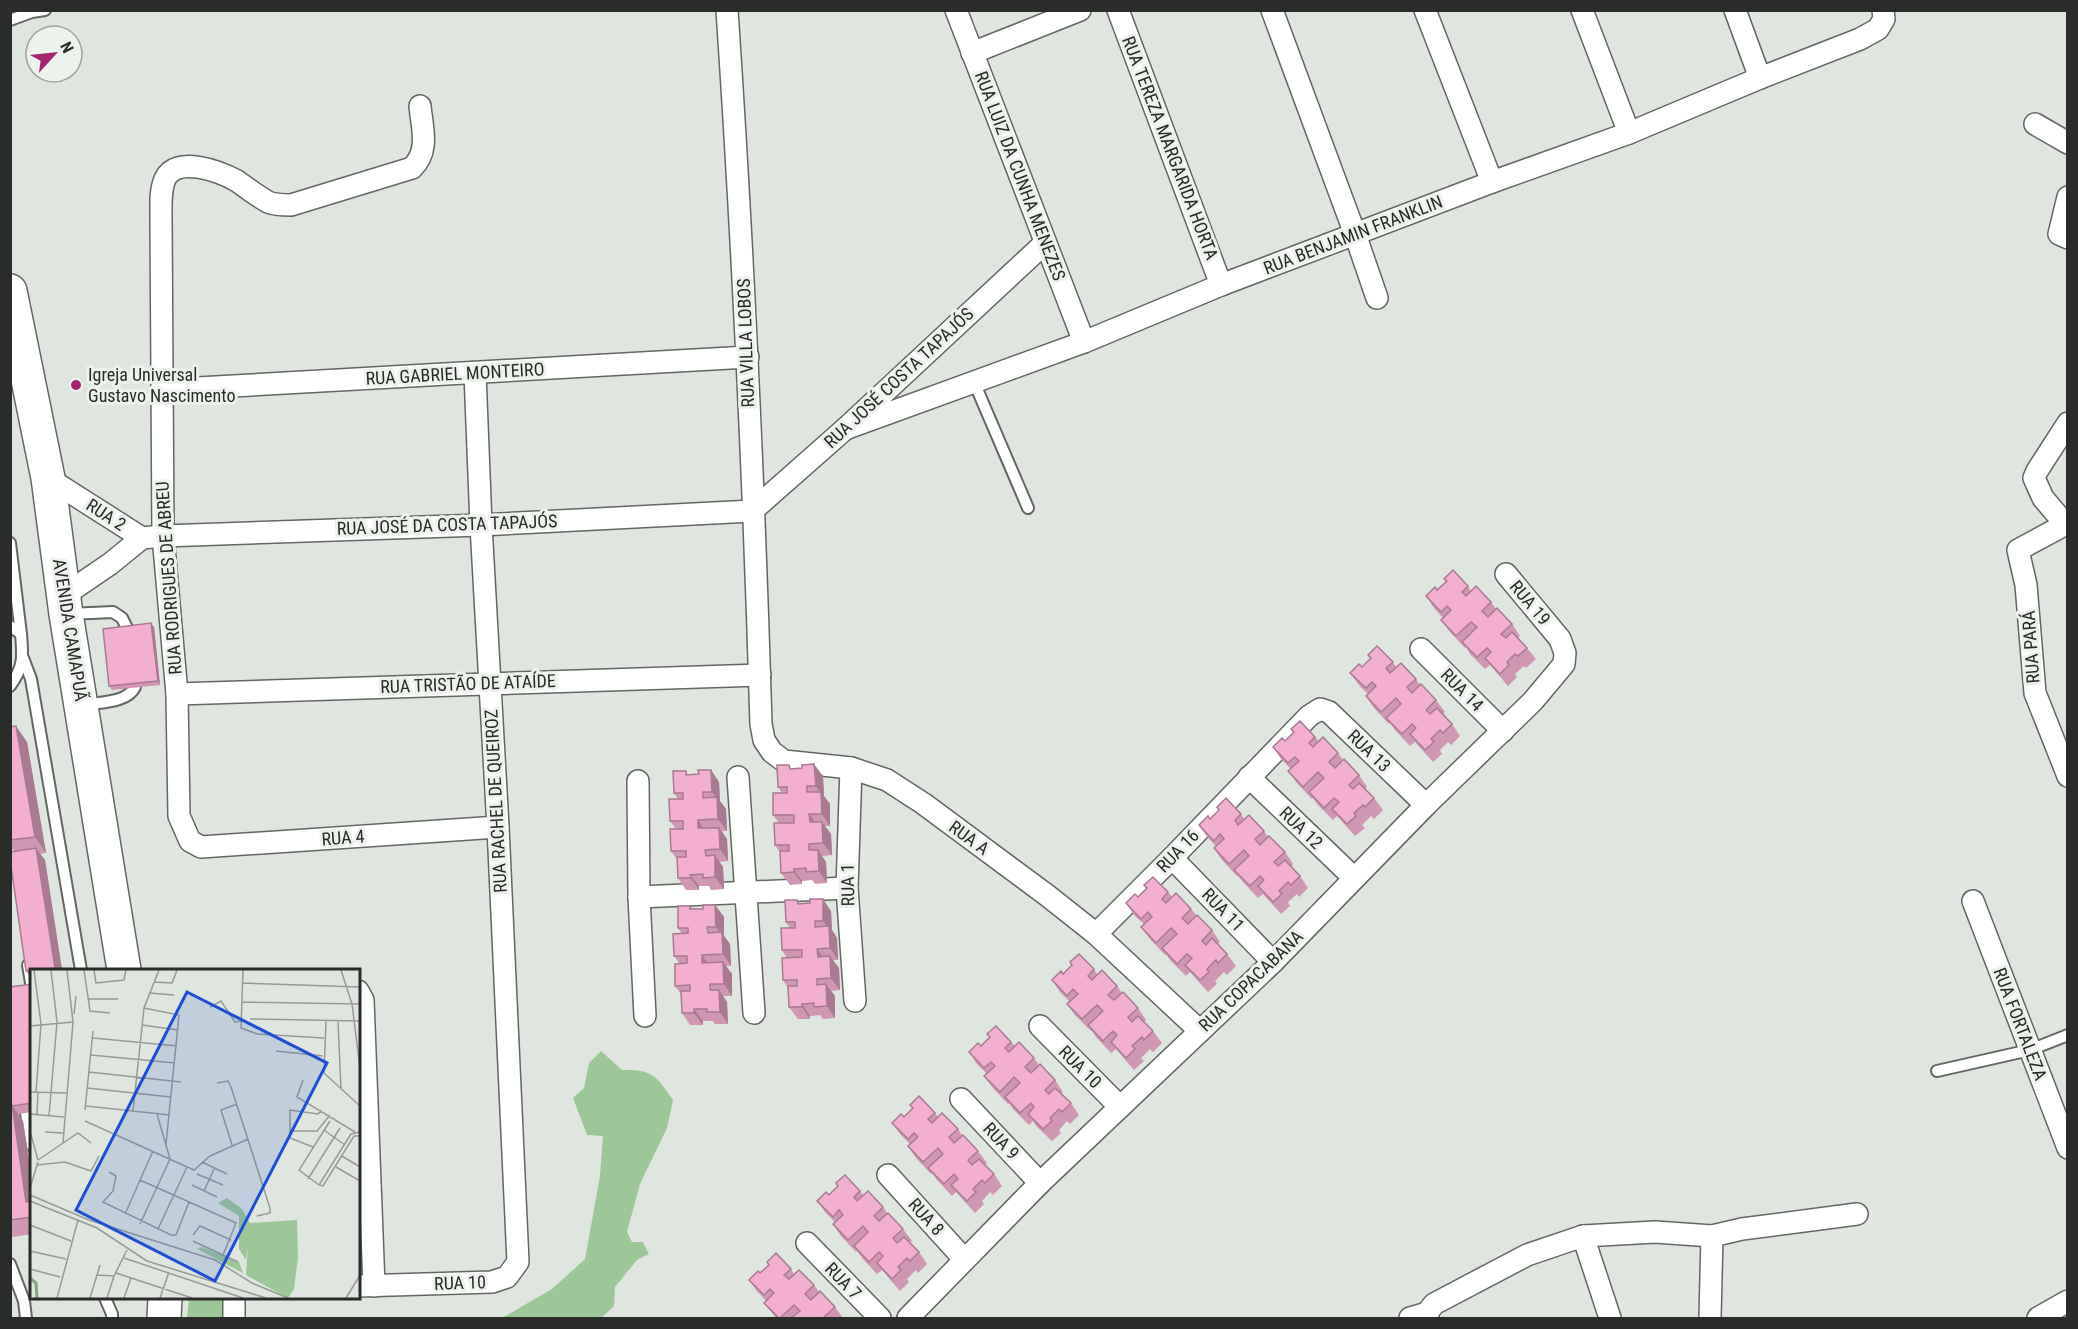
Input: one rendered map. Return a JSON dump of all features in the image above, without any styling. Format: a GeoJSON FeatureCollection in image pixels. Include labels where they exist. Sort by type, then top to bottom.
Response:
{"type":"FeatureCollection","features":[{"type":"Feature","properties":{"kind":"main road","name":"AVENIDA CAMAPUÃ"},"geometry":{"type":"LineString","coordinates":[[10,291],[48,478],[65,605],[124,969]]}},
{"type":"Feature","properties":{"kind":"main road"},"geometry":{"type":"LineString","coordinates":[[164,1318],[165,1299]]}},
{"type":"Feature","properties":{"kind":"street","name":"RUA VILLA LOBOS"},"geometry":{"type":"LineString","coordinates":[[727,10],[748,357],[752,511],[760,675]]}},
{"type":"Feature","properties":{"kind":"street","name":"RUA LUIZ DA CUNHA MENEZES"},"geometry":{"type":"LineString","coordinates":[[956,10],[1084,342]]}},
{"type":"Feature","properties":{"kind":"street"},"geometry":{"type":"LineString","coordinates":[[972,53],[1080,10]]}},
{"type":"Feature","properties":{"kind":"street","name":"RUA TEREZA MARGARIDA HORTA"},"geometry":{"type":"LineString","coordinates":[[1118,10],[1221,285]]}},
{"type":"Feature","properties":{"kind":"street"},"geometry":{"type":"LineString","coordinates":[[1272,10],[1377,298]]}},
{"type":"Feature","properties":{"kind":"street"},"geometry":{"type":"LineString","coordinates":[[1425,10],[1492,182]]}},
{"type":"Feature","properties":{"kind":"street"},"geometry":{"type":"LineString","coordinates":[[1582,10],[1629,133]]}},
{"type":"Feature","properties":{"kind":"street"},"geometry":{"type":"LineString","coordinates":[[1735,10],[1760,78]]}},
{"type":"Feature","properties":{"kind":"street","name":"RUA BENJAMIN FRANKLIN"},"geometry":{"type":"LineString","coordinates":[[845,429],[1084,342],[1221,285],[1492,182],[1629,133],[1860,39],[1878,29],[1884,19],[1883,10]]}},
{"type":"Feature","properties":{"kind":"street","name":"RUA RODRIGUES DE ABREU"},"geometry":{"type":"LineString","coordinates":[[190,841],[179,816],[177,694],[152,537],[161,390],[163,185],[170,172],[185,165],[234,180],[271,203],[291,205],[412,168],[420,161],[424,148],[420,106]]}},
{"type":"Feature","properties":{"kind":"street"},"geometry":{"type":"LineString","coordinates":[[2035,124],[2067,142]]}},
{"type":"Feature","properties":{"kind":"street"},"geometry":{"type":"LineString","coordinates":[[2063,236],[2067,197]]}},
{"type":"Feature","properties":{"kind":"street","name":"RUA JOSÉ COSTA TAPAJÓS"},"geometry":{"type":"LineString","coordinates":[[752,511],[845,429],[1045,243]]}},
{"type":"Feature","properties":{"kind":"street","name":"RUA GABRIEL MONTEIRO"},"geometry":{"type":"LineString","coordinates":[[161,390],[748,357]]}},
{"type":"Feature","properties":{"kind":"street","name":"RUA RACHEL DE QUEIROZ"},"geometry":{"type":"LineString","coordinates":[[475,373],[518,1228]]}},
{"type":"Feature","properties":{"kind":"street"},"geometry":{"type":"LineString","coordinates":[[2066,523],[2043,498],[2034,478],[2067,423]]}},
{"type":"Feature","properties":{"kind":"street","name":"RUA 2"},"geometry":{"type":"LineString","coordinates":[[48,478],[152,537],[110,564],[65,605]]}},
{"type":"Feature","properties":{"kind":"street","name":"RUA JOSÉ DA COSTA TAPAJÓS"},"geometry":{"type":"LineString","coordinates":[[152,537],[481,525],[752,511]]}},
{"type":"Feature","properties":{"kind":"street","name":"RUA PARÁ"},"geometry":{"type":"LineString","coordinates":[[2066,523],[2018,550],[2026,585],[2035,693],[2067,776]]}},
{"type":"Feature","properties":{"kind":"street","name":"RUA 19"},"geometry":{"type":"LineString","coordinates":[[1506,574],[1555,632]]}},
{"type":"Feature","properties":{"kind":"street","name":"RUA COPACABANA"},"geometry":{"type":"LineString","coordinates":[[908,1318],[1040,1183],[1273,962],[1353,878],[1533,701],[1564,664],[1565,653],[1555,632]]}},
{"type":"Feature","properties":{"kind":"street","name":"RUA 14"},"geometry":{"type":"LineString","coordinates":[[1420,649],[1503,731]]}},
{"type":"Feature","properties":{"kind":"street","name":"RUA TRISTÃO DE ATAÍDE"},"geometry":{"type":"LineString","coordinates":[[177,694],[760,675]]}},
{"type":"Feature","properties":{"kind":"street","name":"RUA A"},"geometry":{"type":"LineString","coordinates":[[760,675],[761,724],[764,740],[772,752],[784,761],[851,768],[887,780],[924,804],[1096,934],[1200,1031]]}},
{"type":"Feature","properties":{"kind":"street","name":"RUA 13"},"geometry":{"type":"LineString","coordinates":[[1309,716],[1320,709],[1329,712],[1426,805]]}},
{"type":"Feature","properties":{"kind":"street","name":"RUA 16"},"geometry":{"type":"LineString","coordinates":[[1096,934],[1309,716]]}},
{"type":"Feature","properties":{"kind":"street","name":"RUA 1"},"geometry":{"type":"LineString","coordinates":[[851,768],[847,888],[855,1001]]}},
{"type":"Feature","properties":{"kind":"street"},"geometry":{"type":"LineString","coordinates":[[738,777],[754,1013]]}},
{"type":"Feature","properties":{"kind":"street","name":"RUA 12"},"geometry":{"type":"LineString","coordinates":[[1249,777],[1353,878]]}},
{"type":"Feature","properties":{"kind":"street"},"geometry":{"type":"LineString","coordinates":[[638,782],[639,897],[645,1016]]}},
{"type":"Feature","properties":{"kind":"street","name":"RUA 4"},"geometry":{"type":"LineString","coordinates":[[190,841],[198,847],[216,847],[498,827]]}},
{"type":"Feature","properties":{"kind":"street","name":"RUA 11"},"geometry":{"type":"LineString","coordinates":[[1172,858],[1273,962]]}},
{"type":"Feature","properties":{"kind":"street"},"geometry":{"type":"LineString","coordinates":[[639,897],[847,888]]}},
{"type":"Feature","properties":{"kind":"street","name":"RUA FORTALEZA"},"geometry":{"type":"LineString","coordinates":[[1973,901],[2067,1148]]}},
{"type":"Feature","properties":{"kind":"street"},"geometry":{"type":"LineString","coordinates":[[360,995],[363,1000],[366,1286]]}},
{"type":"Feature","properties":{"kind":"street","name":"RUA 10"},"geometry":{"type":"LineString","coordinates":[[1040,1026],[1120,1107]]}},
{"type":"Feature","properties":{"kind":"street","name":"RUA 9"},"geometry":{"type":"LineString","coordinates":[[961,1099],[1040,1183]]}},
{"type":"Feature","properties":{"kind":"street","name":"RUA 8"},"geometry":{"type":"LineString","coordinates":[[888,1175],[964,1259]]}},
{"type":"Feature","properties":{"kind":"street"},"geometry":{"type":"LineString","coordinates":[[1421,1317],[1434,1304],[1527,1255],[1583,1236],[1655,1232],[1712,1236],[1742,1229],[1857,1214]]}},
{"type":"Feature","properties":{"kind":"street","name":"RUA 10"},"geometry":{"type":"LineString","coordinates":[[366,1286],[492,1282],[507,1277],[519,1262],[518,1228]]}},
{"type":"Feature","properties":{"kind":"street"},"geometry":{"type":"LineString","coordinates":[[1583,1236],[1610,1318]]}},
{"type":"Feature","properties":{"kind":"street"},"geometry":{"type":"LineString","coordinates":[[1710,1318],[1712,1236]]}},
{"type":"Feature","properties":{"kind":"street","name":"RUA 7"},"geometry":{"type":"LineString","coordinates":[[807,1243],[880,1318]]}},
{"type":"Feature","properties":{"kind":"street"},"geometry":{"type":"LineString","coordinates":[[234,1299],[234,1318]]}},
{"type":"Feature","properties":{"kind":"street"},"geometry":{"type":"LineString","coordinates":[[2038,1318],[2067,1301]]}},
{"type":"Feature","properties":{"kind":"lane"},"geometry":{"type":"LineString","coordinates":[[10,20],[45,10]]}},
{"type":"Feature","properties":{"kind":"lane"},"geometry":{"type":"LineString","coordinates":[[974,382],[1028,508]]}},
{"type":"Feature","properties":{"kind":"lane"},"geometry":{"type":"LineString","coordinates":[[10,543],[24,658],[31,679],[81,969]]}},
{"type":"Feature","properties":{"kind":"lane"},"geometry":{"type":"LineString","coordinates":[[65,605],[113,612],[122,618],[128,630]]}},
{"type":"Feature","properties":{"kind":"lane"},"geometry":{"type":"LineString","coordinates":[[10,626],[21,634]]}},
{"type":"Feature","properties":{"kind":"lane"},"geometry":{"type":"LineString","coordinates":[[10,686],[19,674],[24,658]]}},
{"type":"Feature","properties":{"kind":"lane"},"geometry":{"type":"LineString","coordinates":[[81,706],[125,698],[132,693],[135,687]]}},
{"type":"Feature","properties":{"kind":"lane"},"geometry":{"type":"LineString","coordinates":[[26,952],[30,977]]}},
{"type":"Feature","properties":{"kind":"lane"},"geometry":{"type":"LineString","coordinates":[[1937,1071],[2030,1050],[2067,1035]]}},
{"type":"Feature","properties":{"kind":"lane"},"geometry":{"type":"LineString","coordinates":[[26,1113],[30,1135]]}},
{"type":"Feature","properties":{"kind":"lane"},"geometry":{"type":"LineString","coordinates":[[10,1264],[24,1300],[27,1318]]}},
{"type":"Feature","properties":{"kind":"lane"},"geometry":{"type":"LineString","coordinates":[[24,1300],[30,1293]]}},
{"type":"Feature","properties":{"kind":"lane"},"geometry":{"type":"LineString","coordinates":[[105,1299],[112,1316]]}},
{"type":"Feature","properties":{"kind":"lane"},"geometry":{"type":"LineString","coordinates":[[112,1316],[114,1299]]}},
{"type":"Feature","properties":{"kind":"green space"},"geometry":{"type":"Polygon","coordinates":[[[601,1051],[622,1070],[640,1071],[653,1076],[673,1100],[667,1128],[640,1184],[627,1232],[632,1242],[643,1242],[649,1254],[637,1260],[615,1287],[614,1306],[601,1318],[502,1318],[552,1289],[585,1259],[600,1176],[603,1136],[587,1135],[573,1098],[584,1088],[589,1063],[601,1051]]]}},
{"type":"Feature","properties":{"kind":"green space"},"geometry":{"type":"Polygon","coordinates":[[[189,1299],[228,1299],[230,1318],[187,1318],[189,1299]]]}},
{"type":"Feature","properties":{"kind":"building"},"geometry":{"type":"Polygon","coordinates":[[[1453,570],[1468,586],[1462,592],[1466,596],[1476,586],[1491,602],[1482,611],[1488,617],[1497,608],[1512,624],[1501,634],[1506,638],[1512,632],[1527,648],[1518,656],[1515,654],[1500,674],[1485,658],[1491,652],[1487,648],[1477,657],[1462,642],[1477,627],[1471,622],[1456,636],[1441,620],[1451,610],[1447,606],[1441,612],[1426,596],[1435,587],[1437,590],[1447,581],[1444,579],[1453,570]]]}},
{"type":"Feature","properties":{"kind":"building"},"geometry":{"type":"Polygon","coordinates":[[[151,623],[158,681],[109,686],[103,629],[151,623]]]}},
{"type":"Feature","properties":{"kind":"building"},"geometry":{"type":"Polygon","coordinates":[[[1377,646],[1393,662],[1386,668],[1390,673],[1401,663],[1416,679],[1407,687],[1412,693],[1421,684],[1436,700],[1426,710],[1430,714],[1437,708],[1452,724],[1443,733],[1440,730],[1431,739],[1434,742],[1425,750],[1410,734],[1416,728],[1412,724],[1402,734],[1386,718],[1401,704],[1396,698],[1381,712],[1366,696],[1376,686],[1372,682],[1366,688],[1350,673],[1359,664],[1362,667],[1371,658],[1368,655],[1377,646]]]}},
{"type":"Feature","properties":{"kind":"building"},"geometry":{"type":"Polygon","coordinates":[[[1300,721],[1315,737],[1309,743],[1313,747],[1323,737],[1338,753],[1329,762],[1335,768],[1344,759],[1359,775],[1349,785],[1353,789],[1359,783],[1374,798],[1354,813],[1356,816],[1347,824],[1332,809],[1339,802],[1334,798],[1324,808],[1309,792],[1324,778],[1318,772],[1303,787],[1288,771],[1299,761],[1295,757],[1288,763],[1273,747],[1282,738],[1285,741],[1294,732],[1291,729],[1300,721]]]}},
{"type":"Feature","properties":{"kind":"building"},"geometry":{"type":"Polygon","coordinates":[[[16,726],[35,837],[10,840],[10,727],[16,726]]]}},
{"type":"Feature","properties":{"kind":"building"},"geometry":{"type":"Polygon","coordinates":[[[814,764],[816,786],[807,786],[807,792],[821,792],[822,814],[809,814],[810,822],[822,822],[823,843],[809,844],[809,850],[818,850],[819,871],[806,872],[806,868],[781,873],[780,851],[789,851],[789,845],[775,845],[774,823],[794,823],[794,815],[773,815],[773,793],[787,793],[787,787],[778,787],[777,765],[789,765],[790,769],[814,764]]]}},
{"type":"Feature","properties":{"kind":"building"},"geometry":{"type":"Polygon","coordinates":[[[698,770],[711,770],[712,792],[703,792],[703,798],[717,797],[718,819],[698,820],[698,828],[719,828],[720,849],[705,850],[706,856],[715,855],[715,877],[703,878],[703,874],[690,875],[691,878],[678,878],[677,857],[686,857],[686,851],[671,851],[670,829],[683,829],[683,821],[670,821],[669,799],[683,799],[683,793],[674,793],[673,771],[686,771],[686,775],[699,774],[698,770]]]}},
{"type":"Feature","properties":{"kind":"building"},"geometry":{"type":"Polygon","coordinates":[[[1226,798],[1241,814],[1235,820],[1238,825],[1249,815],[1264,831],[1255,839],[1260,845],[1269,836],[1285,852],[1274,862],[1278,866],[1285,860],[1300,876],[1291,885],[1288,882],[1279,891],[1282,894],[1273,902],[1258,886],[1264,880],[1260,876],[1250,886],[1234,870],[1249,856],[1244,850],[1229,864],[1214,848],[1224,839],[1220,834],[1214,841],[1199,825],[1219,810],[1217,807],[1226,798]]]}},
{"type":"Feature","properties":{"kind":"building"},"geometry":{"type":"Polygon","coordinates":[[[36,848],[55,968],[26,971],[10,852],[36,848]]]}},
{"type":"Feature","properties":{"kind":"building"},"geometry":{"type":"Polygon","coordinates":[[[1153,877],[1168,892],[1162,899],[1166,903],[1176,893],[1191,909],[1182,918],[1188,924],[1197,915],[1212,930],[1202,941],[1206,945],[1212,938],[1227,954],[1218,963],[1216,960],[1207,969],[1209,972],[1200,980],[1185,965],[1192,958],[1187,954],[1177,964],[1162,948],[1177,934],[1171,928],[1156,943],[1141,927],[1152,917],[1148,912],[1141,919],[1126,903],[1135,894],[1138,897],[1147,888],[1144,885],[1153,877]]]}},
{"type":"Feature","properties":{"kind":"building"},"geometry":{"type":"Polygon","coordinates":[[[810,899],[823,899],[823,921],[815,921],[815,927],[829,926],[830,948],[817,949],[818,957],[830,956],[831,978],[817,979],[817,985],[826,984],[827,1006],[814,1007],[814,1003],[802,1004],[802,1007],[789,1007],[788,986],[797,986],[797,980],[783,980],[782,958],[802,957],[802,950],[782,950],[781,928],[795,928],[795,922],[786,922],[785,900],[797,900],[798,904],[810,903],[810,899]]]}},
{"type":"Feature","properties":{"kind":"building"},"geometry":{"type":"Polygon","coordinates":[[[703,905],[715,905],[716,927],[707,927],[708,933],[722,932],[723,954],[702,955],[702,963],[723,962],[724,984],[710,984],[710,990],[719,990],[720,1012],[694,1009],[694,1013],[682,1013],[681,991],[690,991],[690,985],[675,986],[675,964],[687,963],[687,956],[674,956],[673,934],[688,933],[688,928],[678,928],[678,906],[703,909],[703,905]]]}},
{"type":"Feature","properties":{"kind":"building"},"geometry":{"type":"Polygon","coordinates":[[[1079,954],[1094,969],[1088,976],[1092,980],[1102,970],[1117,986],[1108,995],[1114,1000],[1123,992],[1138,1008],[1128,1017],[1132,1022],[1138,1016],[1153,1031],[1144,1040],[1142,1037],[1132,1046],[1135,1049],[1126,1058],[1111,1042],[1117,1035],[1113,1031],[1103,1041],[1088,1025],[1103,1011],[1097,1005],[1082,1019],[1067,1004],[1078,994],[1073,989],[1067,996],[1052,980],[1061,971],[1063,974],[1072,965],[1070,962],[1079,954]]]}},
{"type":"Feature","properties":{"kind":"building"},"geometry":{"type":"Polygon","coordinates":[[[30,984],[30,1103],[12,1106],[10,1105],[10,987],[30,984]]]}},
{"type":"Feature","properties":{"kind":"building"},"geometry":{"type":"Polygon","coordinates":[[[996,1026],[1011,1042],[1005,1048],[1009,1052],[1019,1042],[1034,1058],[1025,1067],[1031,1073],[1040,1064],[1055,1080],[1045,1090],[1049,1094],[1055,1088],[1071,1103],[1062,1112],[1059,1109],[1050,1118],[1052,1121],[1043,1129],[1028,1114],[1034,1107],[1031,1103],[1020,1113],[1005,1097],[1020,1083],[1014,1077],[1000,1092],[984,1076],[995,1066],[991,1062],[984,1068],[969,1052],[978,1043],[981,1046],[990,1037],[987,1034],[996,1026]]]}},
{"type":"Feature","properties":{"kind":"building"},"geometry":{"type":"Polygon","coordinates":[[[919,1096],[935,1113],[928,1119],[932,1123],[942,1113],[958,1129],[949,1137],[954,1143],[963,1135],[978,1151],[968,1160],[972,1165],[979,1159],[994,1174],[985,1183],[982,1180],[973,1189],[976,1192],[967,1201],[951,1185],[958,1179],[954,1174],[944,1184],[928,1168],[943,1154],[938,1148],[923,1162],[908,1146],[918,1137],[914,1133],[908,1139],[892,1123],[901,1114],[904,1117],[913,1108],[910,1105],[919,1096]]]}},
{"type":"Feature","properties":{"kind":"building"},"geometry":{"type":"Polygon","coordinates":[[[10,1105],[12,1105],[26,1202],[30,1201],[30,1217],[10,1220],[10,1105]]]}},
{"type":"Feature","properties":{"kind":"building"},"geometry":{"type":"Polygon","coordinates":[[[845,1175],[860,1191],[854,1197],[857,1201],[868,1191],[883,1207],[874,1216],[879,1221],[888,1213],[903,1229],[893,1238],[897,1243],[904,1237],[919,1252],[910,1261],[907,1258],[898,1267],[901,1270],[892,1279],[877,1263],[883,1256],[879,1252],[869,1262],[854,1246],[868,1232],[863,1226],[848,1240],[833,1224],[843,1215],[839,1210],[833,1217],[817,1201],[826,1192],[829,1195],[838,1186],[836,1183],[845,1175]]]}},
{"type":"Feature","properties":{"kind":"building"},"geometry":{"type":"Polygon","coordinates":[[[776,1253],[791,1269],[784,1275],[789,1279],[799,1270],[814,1285],[805,1294],[811,1300],[820,1291],[835,1307],[824,1317],[826,1318],[791,1318],[800,1311],[794,1305],[779,1318],[764,1303],[774,1293],[770,1289],[764,1295],[749,1280],[769,1265],[767,1262],[776,1253]]]}},
{"type":"Feature","properties":{"kind":"place","name":"Igreja Universal Gustavo Nascimento"},"geometry":{"type":"Point","coordinates":[76,385]}}]}
